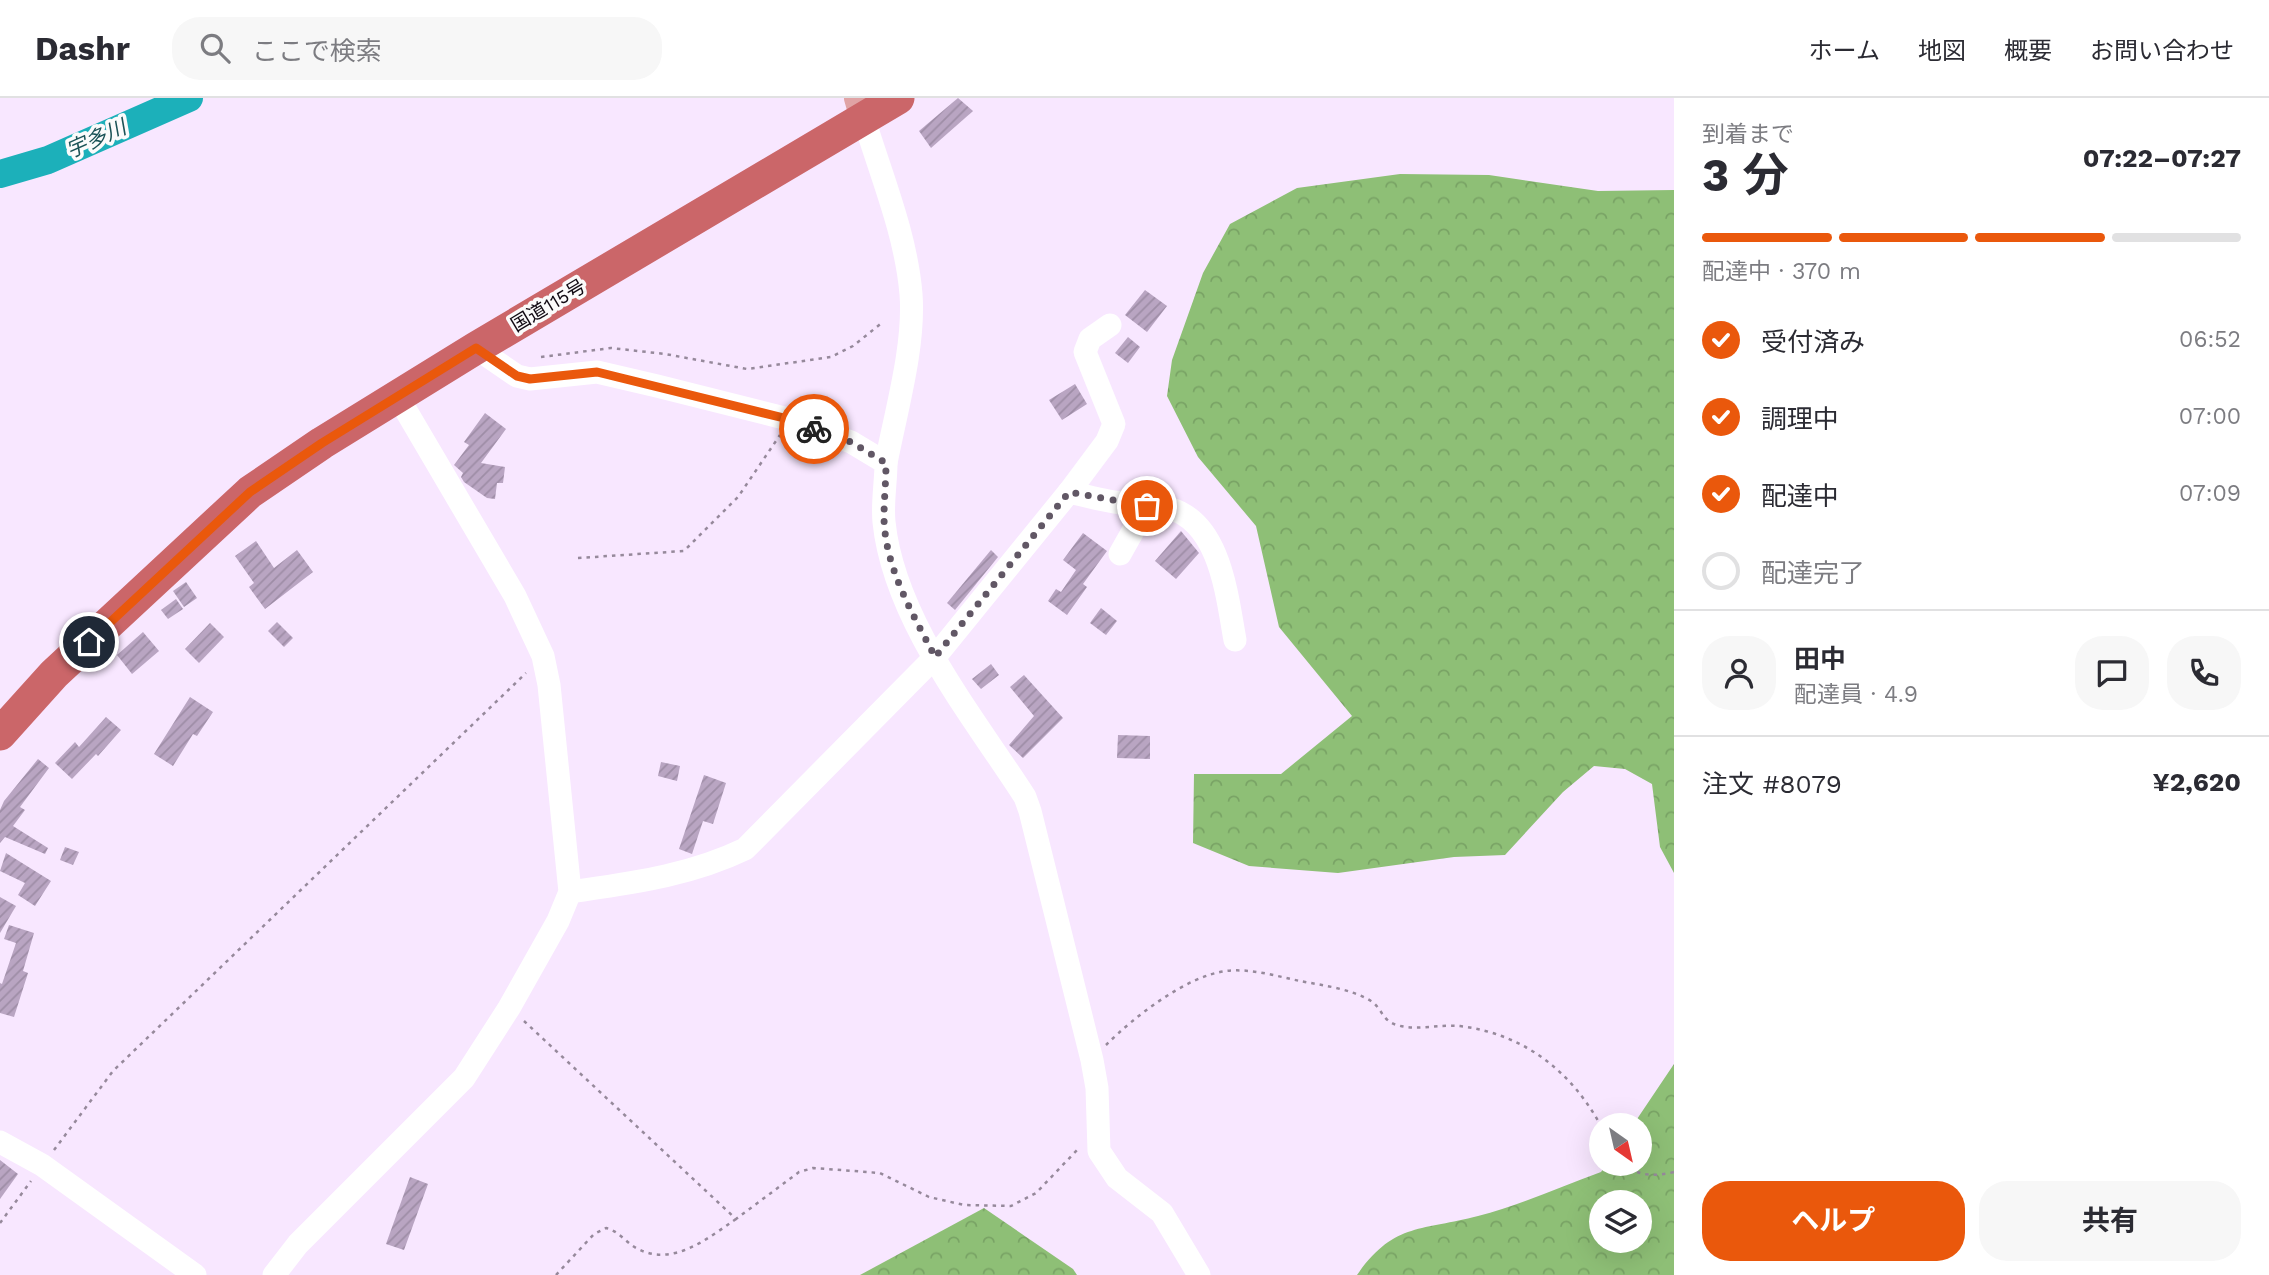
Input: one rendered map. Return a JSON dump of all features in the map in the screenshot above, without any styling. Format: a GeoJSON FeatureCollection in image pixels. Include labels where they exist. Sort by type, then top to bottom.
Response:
{"type":"FeatureCollection","features":[{"type":"Feature","properties":{"kind":"highway","name":"国道115号"},"geometry":{"type":"LineString","coordinates":[[0,734],[54,674],[250,492],[861,108],[898,98]]}},
{"type":"Feature","properties":{"kind":"street"},"geometry":{"type":"LineString","coordinates":[[861,108],[905,254],[911,296],[908,338],[886,463],[884,521],[893,565],[907,603],[935,657],[1025,797],[1092,1060],[1097,1088],[1096,1134],[1099,1151],[1117,1178],[1162,1213],[1199,1275]]}},
{"type":"Feature","properties":{"kind":"street"},"geometry":{"type":"LineString","coordinates":[[570,892],[669,877],[713,864],[745,849],[935,657],[1107,441],[1114,424],[1085,352],[1090,339],[1110,325]]}},
{"type":"Feature","properties":{"kind":"street"},"geometry":{"type":"LineString","coordinates":[[476,348],[517,376],[530,379],[597,372],[788,419],[851,442],[886,463]]}},
{"type":"Feature","properties":{"kind":"street"},"geometry":{"type":"LineString","coordinates":[[274,1275],[298,1244],[464,1078],[509,1008],[558,921],[570,892],[549,685],[543,656],[515,596],[398,397]]}},
{"type":"Feature","properties":{"kind":"street"},"geometry":{"type":"LineString","coordinates":[[1069,492],[1169,508],[1188,516],[1202,531],[1225,583],[1235,640]]}},
{"type":"Feature","properties":{"kind":"street"},"geometry":{"type":"LineString","coordinates":[[1120,554],[1147,506]]}},
{"type":"Feature","properties":{"kind":"street"},"geometry":{"type":"LineString","coordinates":[[0,1142],[42,1165],[195,1275]]}},
{"type":"Feature","properties":{"kind":"path"},"geometry":{"type":"LineString","coordinates":[[517,376],[544,356],[611,348],[665,354],[747,369],[831,357],[853,346],[883,322]]}},
{"type":"Feature","properties":{"kind":"path"},"geometry":{"type":"LineString","coordinates":[[578,558],[675,553],[690,547],[738,497],[776,443],[788,419]]}},
{"type":"Feature","properties":{"kind":"path"},"geometry":{"type":"LineString","coordinates":[[0,1223],[113,1071],[543,656]]}},
{"type":"Feature","properties":{"kind":"path"},"geometry":{"type":"LineString","coordinates":[[1092,1060],[1124,1027],[1197,979],[1226,971],[1248,971],[1325,985],[1372,1002],[1384,1020],[1398,1026],[1461,1027],[1502,1036],[1534,1051],[1564,1073],[1594,1113]]}},
{"type":"Feature","properties":{"kind":"path"},"geometry":{"type":"LineString","coordinates":[[509,1008],[736,1219]]}},
{"type":"Feature","properties":{"kind":"path"},"geometry":{"type":"LineString","coordinates":[[556,1275],[594,1234],[606,1228],[637,1248],[672,1255],[701,1244],[799,1172],[813,1168],[880,1173],[929,1197],[964,1205],[1011,1206],[1036,1193],[1077,1149],[1096,1134]]}},
{"type":"Feature","properties":{"kind":"path"},"geometry":{"type":"LineString","coordinates":[[1652,1175],[1674,1172]]}},
{"type":"Feature","properties":{"kind":"green space"},"geometry":{"type":"Polygon","coordinates":[[[1400,174],[1489,175],[1598,191],[1674,190],[1674,873],[1660,847],[1652,784],[1625,769],[1594,766],[1563,792],[1505,855],[1454,857],[1338,873],[1249,866],[1193,843],[1194,774],[1281,774],[1352,716],[1279,627],[1256,526],[1198,457],[1167,396],[1172,360],[1203,273],[1230,224],[1297,188],[1400,174]]]}},
{"type":"Feature","properties":{"kind":"green space"},"geometry":{"type":"Polygon","coordinates":[[[1674,1064],[1674,1275],[1357,1275],[1384,1246],[1410,1231],[1509,1207],[1590,1176],[1652,1176],[1652,1113],[1641,1113],[1674,1064]]]}},
{"type":"Feature","properties":{"kind":"green space"},"geometry":{"type":"Polygon","coordinates":[[[984,1208],[1073,1269],[1077,1275],[860,1275],[984,1208]]]}},
{"type":"Feature","properties":{"kind":"building"},"geometry":{"type":"Polygon","coordinates":[[[958,98],[973,111],[931,148],[919,131],[958,98]]]}},
{"type":"Feature","properties":{"kind":"building"},"geometry":{"type":"Polygon","coordinates":[[[1145,290],[1167,306],[1147,332],[1125,315],[1145,290]]]}},
{"type":"Feature","properties":{"kind":"building"},"geometry":{"type":"Polygon","coordinates":[[[1128,337],[1140,347],[1128,363],[1115,353],[1128,337]]]}},
{"type":"Feature","properties":{"kind":"building"},"geometry":{"type":"Polygon","coordinates":[[[1075,384],[1087,404],[1062,420],[1049,400],[1075,384]]]}},
{"type":"Feature","properties":{"kind":"building"},"geometry":{"type":"Polygon","coordinates":[[[485,413],[506,429],[481,463],[505,467],[503,483],[497,483],[495,499],[487,498],[464,482],[461,477],[463,473],[454,465],[469,445],[464,442],[485,413]]]}},
{"type":"Feature","properties":{"kind":"building"},"geometry":{"type":"Polygon","coordinates":[[[1181,531],[1199,553],[1176,579],[1155,561],[1181,531]]]}},
{"type":"Feature","properties":{"kind":"building"},"geometry":{"type":"Polygon","coordinates":[[[1083,533],[1107,551],[1083,584],[1087,587],[1067,615],[1048,601],[1056,589],[1061,592],[1076,570],[1063,560],[1083,533]]]}},
{"type":"Feature","properties":{"kind":"building"},"geometry":{"type":"Polygon","coordinates":[[[256,541],[274,568],[297,550],[313,572],[265,609],[249,587],[254,583],[235,556],[256,541]]]}},
{"type":"Feature","properties":{"kind":"building"},"geometry":{"type":"Polygon","coordinates":[[[991,550],[998,557],[955,610],[947,603],[991,550]]]}},
{"type":"Feature","properties":{"kind":"building"},"geometry":{"type":"Polygon","coordinates":[[[186,582],[197,598],[184,607],[173,591],[186,582]]]}},
{"type":"Feature","properties":{"kind":"building"},"geometry":{"type":"Polygon","coordinates":[[[176,599],[183,609],[168,619],[161,610],[176,599]]]}},
{"type":"Feature","properties":{"kind":"building"},"geometry":{"type":"Polygon","coordinates":[[[1101,608],[1117,621],[1106,635],[1090,623],[1101,608]]]}},
{"type":"Feature","properties":{"kind":"building"},"geometry":{"type":"Polygon","coordinates":[[[277,622],[293,638],[284,647],[268,631],[277,622]]]}},
{"type":"Feature","properties":{"kind":"building"},"geometry":{"type":"Polygon","coordinates":[[[210,623],[224,637],[199,663],[185,649],[210,623]]]}},
{"type":"Feature","properties":{"kind":"building"},"geometry":{"type":"Polygon","coordinates":[[[143,632],[159,651],[132,674],[117,655],[143,632]]]}},
{"type":"Feature","properties":{"kind":"building"},"geometry":{"type":"Polygon","coordinates":[[[991,664],[999,675],[981,689],[972,679],[991,664]]]}},
{"type":"Feature","properties":{"kind":"building"},"geometry":{"type":"Polygon","coordinates":[[[1024,675],[1063,718],[1023,758],[1009,745],[1034,716],[1010,687],[1024,675]]]}},
{"type":"Feature","properties":{"kind":"building"},"geometry":{"type":"Polygon","coordinates":[[[190,697],[213,712],[197,736],[193,734],[173,766],[154,754],[190,697]]]}},
{"type":"Feature","properties":{"kind":"building"},"geometry":{"type":"Polygon","coordinates":[[[106,717],[121,730],[98,756],[96,754],[72,779],[55,763],[75,742],[79,747],[106,717]]]}},
{"type":"Feature","properties":{"kind":"building"},"geometry":{"type":"Polygon","coordinates":[[[1118,735],[1150,736],[1150,759],[1117,758],[1118,735]]]}},
{"type":"Feature","properties":{"kind":"building"},"geometry":{"type":"Polygon","coordinates":[[[38,759],[49,768],[20,807],[25,810],[13,826],[48,848],[45,854],[5,837],[0,843],[0,810],[4,801],[38,759]]]}},
{"type":"Feature","properties":{"kind":"building"},"geometry":{"type":"Polygon","coordinates":[[[661,762],[680,766],[677,781],[658,776],[661,762]]]}},
{"type":"Feature","properties":{"kind":"building"},"geometry":{"type":"Polygon","coordinates":[[[704,775],[726,783],[713,824],[703,821],[692,854],[679,849],[704,775]]]}},
{"type":"Feature","properties":{"kind":"building"},"geometry":{"type":"Polygon","coordinates":[[[65,847],[79,852],[73,865],[60,860],[65,847]]]}},
{"type":"Feature","properties":{"kind":"building"},"geometry":{"type":"Polygon","coordinates":[[[6,853],[51,881],[35,906],[18,895],[25,883],[0,871],[6,853]]]}},
{"type":"Feature","properties":{"kind":"building"},"geometry":{"type":"Polygon","coordinates":[[[0,897],[16,906],[0,933],[0,897]]]}},
{"type":"Feature","properties":{"kind":"building"},"geometry":{"type":"Polygon","coordinates":[[[9,925],[34,933],[23,971],[28,973],[14,1017],[0,1013],[0,983],[2,984],[16,943],[4,939],[9,925]]]}},
{"type":"Feature","properties":{"kind":"building"},"geometry":{"type":"Polygon","coordinates":[[[0,1160],[18,1174],[0,1199],[0,1160]]]}},
{"type":"Feature","properties":{"kind":"building"},"geometry":{"type":"Polygon","coordinates":[[[410,1177],[428,1184],[404,1250],[386,1244],[410,1177]]]}},
{"type":"Feature","properties":{"kind":"waterway","name":"宇多川"},"geometry":{"type":"LineString","coordinates":[[0,174],[48,160],[189,98]]}},
{"type":"Feature","properties":{"kind":"way so far"},"geometry":{"type":"LineString","coordinates":[[814,429],[851,442],[886,463],[884,521],[893,565],[907,603],[935,657],[1069,492],[1147,506]]}},
{"type":"Feature","properties":{"kind":"route"},"geometry":{"type":"LineString","coordinates":[[89,642],[202,533],[250,492],[322,443],[476,348],[510,374],[517,376],[530,379],[597,372],[788,419],[814,429]]}}]}
